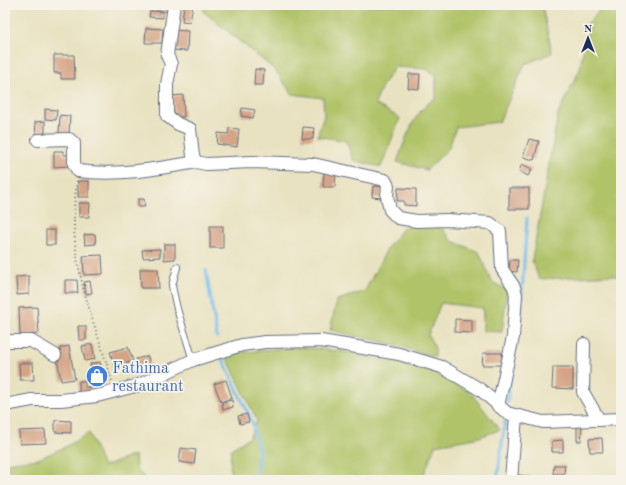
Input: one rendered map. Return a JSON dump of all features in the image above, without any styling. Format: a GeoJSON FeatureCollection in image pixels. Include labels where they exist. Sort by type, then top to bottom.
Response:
{"type":"FeatureCollection","features":[{"type":"Feature","properties":{"kind":"street"},"geometry":{"type":"LineString","coordinates":[[174,5],[167,55],[171,64],[167,84],[167,116],[178,124],[190,129],[192,156],[196,162]]}},
{"type":"Feature","properties":{"kind":"street"},"geometry":{"type":"LineString","coordinates":[[38,140],[69,139],[74,143],[74,164],[78,171],[93,173],[140,172],[196,162],[206,164],[252,162],[313,164],[385,180],[388,186],[387,196],[390,210],[398,218],[418,222],[448,220],[490,223],[500,231],[502,268],[514,287],[516,296],[513,338],[498,406]]}},
{"type":"Feature","properties":{"kind":"street"},"geometry":{"type":"LineString","coordinates":[[5,341],[31,341],[55,355]]}},
{"type":"Feature","properties":{"kind":"street"},"geometry":{"type":"LineString","coordinates":[[5,405],[32,400],[90,397],[139,385],[193,360],[226,349],[264,342],[336,342],[399,354],[442,367],[481,390],[507,414],[543,422],[621,419]]}},
{"type":"Feature","properties":{"kind":"street"},"geometry":{"type":"LineString","coordinates":[[584,344],[583,392],[600,420]]}},
{"type":"Feature","properties":{"kind":"street"},"geometry":{"type":"LineString","coordinates":[[511,480],[516,416]]}},
{"type":"Feature","properties":{"kind":"lane"},"geometry":{"type":"LineString","coordinates":[[177,266],[172,286],[176,309],[193,360]]}},
{"type":"Feature","properties":{"kind":"path"},"geometry":{"type":"LineString","coordinates":[[78,171],[74,201],[75,254],[82,289],[114,390]]}},
{"type":"Feature","properties":{"kind":"green space"},"geometry":{"type":"Polygon","coordinates":[[[205,5],[542,5],[552,53],[525,64],[499,122],[456,127],[449,148],[427,170],[397,162],[411,126],[421,110],[436,98],[436,75],[427,69],[395,67],[383,84],[375,104],[400,118],[381,167],[353,160],[346,141],[317,136],[324,116],[323,98],[292,94],[276,71],[204,12],[205,5]]]}},
{"type":"Feature","properties":{"kind":"green space"},"geometry":{"type":"Polygon","coordinates":[[[602,7],[621,7],[621,277],[612,275],[539,279],[532,260],[558,114],[580,69],[588,23],[602,7]]]}},
{"type":"Feature","properties":{"kind":"green space"},"geometry":{"type":"Polygon","coordinates":[[[429,225],[443,229],[452,241],[479,252],[492,282],[507,290],[502,332],[483,331],[483,308],[441,303],[428,335],[435,348],[435,357],[387,343],[330,330],[337,300],[365,291],[388,247],[405,226],[429,225]]]}},
{"type":"Feature","properties":{"kind":"green space"},"geometry":{"type":"Polygon","coordinates":[[[295,347],[341,351],[428,370],[470,392],[500,430],[476,438],[435,445],[422,480],[230,480],[231,449],[249,438],[257,420],[225,354],[295,347]]]}},
{"type":"Feature","properties":{"kind":"green space"},"geometry":{"type":"Polygon","coordinates":[[[89,433],[103,467],[135,455],[136,469],[147,480],[5,480],[5,463],[38,459],[67,446],[89,433]]]}},
{"type":"Feature","properties":{"kind":"building"},"geometry":{"type":"Polygon","coordinates":[[[155,5],[174,5],[172,13],[154,9],[155,5]]]}},
{"type":"Feature","properties":{"kind":"building"},"geometry":{"type":"Polygon","coordinates":[[[184,5],[193,5],[190,22],[182,21],[184,5]]]}},
{"type":"Feature","properties":{"kind":"building"},"geometry":{"type":"Polygon","coordinates":[[[150,11],[163,12],[163,18],[149,17],[150,11]]]}},
{"type":"Feature","properties":{"kind":"building"},"geometry":{"type":"Polygon","coordinates":[[[146,28],[163,29],[162,43],[145,43],[146,28]]]}},
{"type":"Feature","properties":{"kind":"building"},"geometry":{"type":"Polygon","coordinates":[[[172,30],[188,31],[187,51],[171,50],[172,30]]]}},
{"type":"Feature","properties":{"kind":"building"},"geometry":{"type":"Polygon","coordinates":[[[54,55],[74,55],[75,79],[61,79],[61,73],[54,73],[54,55]]]}},
{"type":"Feature","properties":{"kind":"building"},"geometry":{"type":"Polygon","coordinates":[[[255,69],[264,70],[263,85],[254,85],[255,69]]]}},
{"type":"Feature","properties":{"kind":"building"},"geometry":{"type":"Polygon","coordinates":[[[409,74],[420,74],[419,89],[408,88],[409,74]]]}},
{"type":"Feature","properties":{"kind":"building"},"geometry":{"type":"Polygon","coordinates":[[[183,95],[184,117],[174,117],[173,96],[183,95]]]}},
{"type":"Feature","properties":{"kind":"building"},"geometry":{"type":"Polygon","coordinates":[[[242,108],[255,110],[253,118],[241,116],[242,108]]]}},
{"type":"Feature","properties":{"kind":"building"},"geometry":{"type":"Polygon","coordinates":[[[45,109],[57,110],[56,120],[45,119],[45,109]]]}},
{"type":"Feature","properties":{"kind":"building"},"geometry":{"type":"Polygon","coordinates":[[[60,115],[70,116],[69,134],[59,133],[60,115]]]}},
{"type":"Feature","properties":{"kind":"building"},"geometry":{"type":"Polygon","coordinates":[[[45,121],[45,133],[36,134],[35,122],[45,121]]]}},
{"type":"Feature","properties":{"kind":"building"},"geometry":{"type":"Polygon","coordinates":[[[303,127],[314,128],[313,139],[302,139],[303,127]]]}},
{"type":"Feature","properties":{"kind":"building"},"geometry":{"type":"Polygon","coordinates":[[[229,128],[239,129],[237,147],[217,144],[218,133],[228,134],[229,128]]]}},
{"type":"Feature","properties":{"kind":"building"},"geometry":{"type":"Polygon","coordinates":[[[529,139],[539,141],[534,160],[523,157],[529,139]]]}},
{"type":"Feature","properties":{"kind":"building"},"geometry":{"type":"Polygon","coordinates":[[[54,151],[63,151],[63,155],[69,155],[69,166],[54,167],[54,151]]]}},
{"type":"Feature","properties":{"kind":"building"},"geometry":{"type":"Polygon","coordinates":[[[522,164],[532,169],[528,176],[519,171],[522,164]]]}},
{"type":"Feature","properties":{"kind":"building"},"geometry":{"type":"Polygon","coordinates":[[[324,173],[336,173],[335,187],[323,187],[324,173]]]}},
{"type":"Feature","properties":{"kind":"building"},"geometry":{"type":"Polygon","coordinates":[[[78,181],[89,181],[89,197],[78,197],[78,181]]]}},
{"type":"Feature","properties":{"kind":"building"},"geometry":{"type":"Polygon","coordinates":[[[373,186],[383,187],[381,198],[372,197],[373,186]]]}},
{"type":"Feature","properties":{"kind":"building"},"geometry":{"type":"Polygon","coordinates":[[[398,188],[416,189],[416,206],[404,205],[404,201],[397,201],[398,188]]]}},
{"type":"Feature","properties":{"kind":"building"},"geometry":{"type":"Polygon","coordinates":[[[509,188],[529,188],[529,209],[509,209],[509,188]]]}},
{"type":"Feature","properties":{"kind":"building"},"geometry":{"type":"Polygon","coordinates":[[[138,199],[144,199],[145,207],[138,207],[138,199]]]}},
{"type":"Feature","properties":{"kind":"building"},"geometry":{"type":"Polygon","coordinates":[[[79,203],[90,203],[89,217],[79,217],[79,203]]]}},
{"type":"Feature","properties":{"kind":"building"},"geometry":{"type":"Polygon","coordinates":[[[210,226],[223,226],[223,248],[210,248],[210,226]]]}},
{"type":"Feature","properties":{"kind":"building"},"geometry":{"type":"Polygon","coordinates":[[[46,230],[55,230],[55,245],[46,245],[46,230]]]}},
{"type":"Feature","properties":{"kind":"building"},"geometry":{"type":"Polygon","coordinates":[[[95,234],[96,244],[85,245],[84,235],[95,234]]]}},
{"type":"Feature","properties":{"kind":"building"},"geometry":{"type":"Polygon","coordinates":[[[164,244],[175,244],[175,259],[164,260],[164,244]]]}},
{"type":"Feature","properties":{"kind":"building"},"geometry":{"type":"Polygon","coordinates":[[[160,249],[160,257],[143,258],[142,250],[160,249]]]}},
{"type":"Feature","properties":{"kind":"building"},"geometry":{"type":"Polygon","coordinates":[[[102,255],[103,274],[84,275],[83,256],[102,255]]]}},
{"type":"Feature","properties":{"kind":"building"},"geometry":{"type":"Polygon","coordinates":[[[510,260],[518,260],[517,272],[509,271],[510,260]]]}},
{"type":"Feature","properties":{"kind":"building"},"geometry":{"type":"Polygon","coordinates":[[[140,269],[158,269],[159,288],[141,288],[140,269]]]}},
{"type":"Feature","properties":{"kind":"building"},"geometry":{"type":"Polygon","coordinates":[[[29,276],[29,294],[17,295],[16,277],[29,276]]]}},
{"type":"Feature","properties":{"kind":"building"},"geometry":{"type":"Polygon","coordinates":[[[65,280],[77,280],[78,293],[65,293],[65,280]]]}},
{"type":"Feature","properties":{"kind":"building"},"geometry":{"type":"Polygon","coordinates":[[[90,281],[92,293],[86,294],[84,282],[90,281]]]}},
{"type":"Feature","properties":{"kind":"building"},"geometry":{"type":"Polygon","coordinates":[[[37,307],[39,334],[20,335],[19,308],[37,307]]]}},
{"type":"Feature","properties":{"kind":"building"},"geometry":{"type":"Polygon","coordinates":[[[455,319],[472,320],[472,333],[455,332],[455,319]]]}},
{"type":"Feature","properties":{"kind":"building"},"geometry":{"type":"Polygon","coordinates":[[[78,326],[86,326],[86,340],[79,340],[78,326]]]}},
{"type":"Feature","properties":{"kind":"building"},"geometry":{"type":"Polygon","coordinates":[[[92,344],[95,359],[85,361],[82,346],[92,344]]]}},
{"type":"Feature","properties":{"kind":"building"},"geometry":{"type":"Polygon","coordinates":[[[69,346],[75,379],[61,381],[57,358],[61,357],[60,348],[69,346]]]}},
{"type":"Feature","properties":{"kind":"building"},"geometry":{"type":"Polygon","coordinates":[[[128,347],[133,361],[124,364],[125,367],[116,370],[110,352],[128,347]]]}},
{"type":"Feature","properties":{"kind":"building"},"geometry":{"type":"Polygon","coordinates":[[[483,353],[502,353],[501,365],[482,365],[483,353]]]}},
{"type":"Feature","properties":{"kind":"building"},"geometry":{"type":"Polygon","coordinates":[[[148,356],[151,371],[139,373],[136,359],[148,356]]]}},
{"type":"Feature","properties":{"kind":"building"},"geometry":{"type":"Polygon","coordinates":[[[100,362],[105,384],[95,386],[90,364],[100,362]]]}},
{"type":"Feature","properties":{"kind":"building"},"geometry":{"type":"Polygon","coordinates":[[[19,363],[33,363],[34,380],[20,380],[19,363]]]}},
{"type":"Feature","properties":{"kind":"building"},"geometry":{"type":"Polygon","coordinates":[[[6,366],[7,382],[5,382],[6,366]]]}},
{"type":"Feature","properties":{"kind":"building"},"geometry":{"type":"Polygon","coordinates":[[[553,367],[573,367],[573,389],[552,388],[553,367]]]}},
{"type":"Feature","properties":{"kind":"building"},"geometry":{"type":"Polygon","coordinates":[[[226,380],[232,398],[221,402],[214,384],[226,380]]]}},
{"type":"Feature","properties":{"kind":"building"},"geometry":{"type":"Polygon","coordinates":[[[79,381],[85,381],[85,387],[90,387],[90,395],[79,395],[79,381]]]}},
{"type":"Feature","properties":{"kind":"building"},"geometry":{"type":"Polygon","coordinates":[[[232,400],[233,407],[223,410],[222,402],[232,400]]]}},
{"type":"Feature","properties":{"kind":"building"},"geometry":{"type":"Polygon","coordinates":[[[247,414],[249,422],[240,424],[238,416],[247,414]]]}},
{"type":"Feature","properties":{"kind":"building"},"geometry":{"type":"Polygon","coordinates":[[[55,420],[71,421],[71,433],[55,432],[55,420]]]}},
{"type":"Feature","properties":{"kind":"building"},"geometry":{"type":"Polygon","coordinates":[[[577,426],[582,426],[581,441],[577,441],[577,426]]]}},
{"type":"Feature","properties":{"kind":"building"},"geometry":{"type":"Polygon","coordinates":[[[45,430],[46,443],[20,444],[19,431],[45,430]]]}},
{"type":"Feature","properties":{"kind":"building"},"geometry":{"type":"Polygon","coordinates":[[[602,438],[603,452],[590,452],[589,439],[602,438]]]}},
{"type":"Feature","properties":{"kind":"building"},"geometry":{"type":"Polygon","coordinates":[[[563,440],[563,452],[552,452],[552,441],[563,440]]]}},
{"type":"Feature","properties":{"kind":"building"},"geometry":{"type":"Polygon","coordinates":[[[181,448],[196,450],[194,464],[179,462],[181,448]]]}},
{"type":"Feature","properties":{"kind":"building"},"geometry":{"type":"Polygon","coordinates":[[[554,465],[565,465],[564,474],[553,474],[554,465]]]}},
{"type":"Feature","properties":{"kind":"building"},"geometry":{"type":"Polygon","coordinates":[[[519,475],[537,478],[536,480],[518,480],[519,475]]]}},
{"type":"Feature","properties":{"kind":"waterway"},"geometry":{"type":"LineString","coordinates":[[520,322],[527,218]]}},
{"type":"Feature","properties":{"kind":"waterway"},"geometry":{"type":"LineString","coordinates":[[206,270],[217,337]]}},
{"type":"Feature","properties":{"kind":"waterway"},"geometry":{"type":"LineString","coordinates":[[221,355],[252,422],[259,451],[255,480]]}},
{"type":"Feature","properties":{"kind":"waterway"},"geometry":{"type":"LineString","coordinates":[[507,403],[513,363]]}},
{"type":"Feature","properties":{"kind":"waterway"},"geometry":{"type":"LineString","coordinates":[[497,480],[505,422]]}},
{"type":"Feature","properties":{"kind":"place","name":"Fathima restaurant"},"geometry":{"type":"Point","coordinates":[97,376]}}]}
